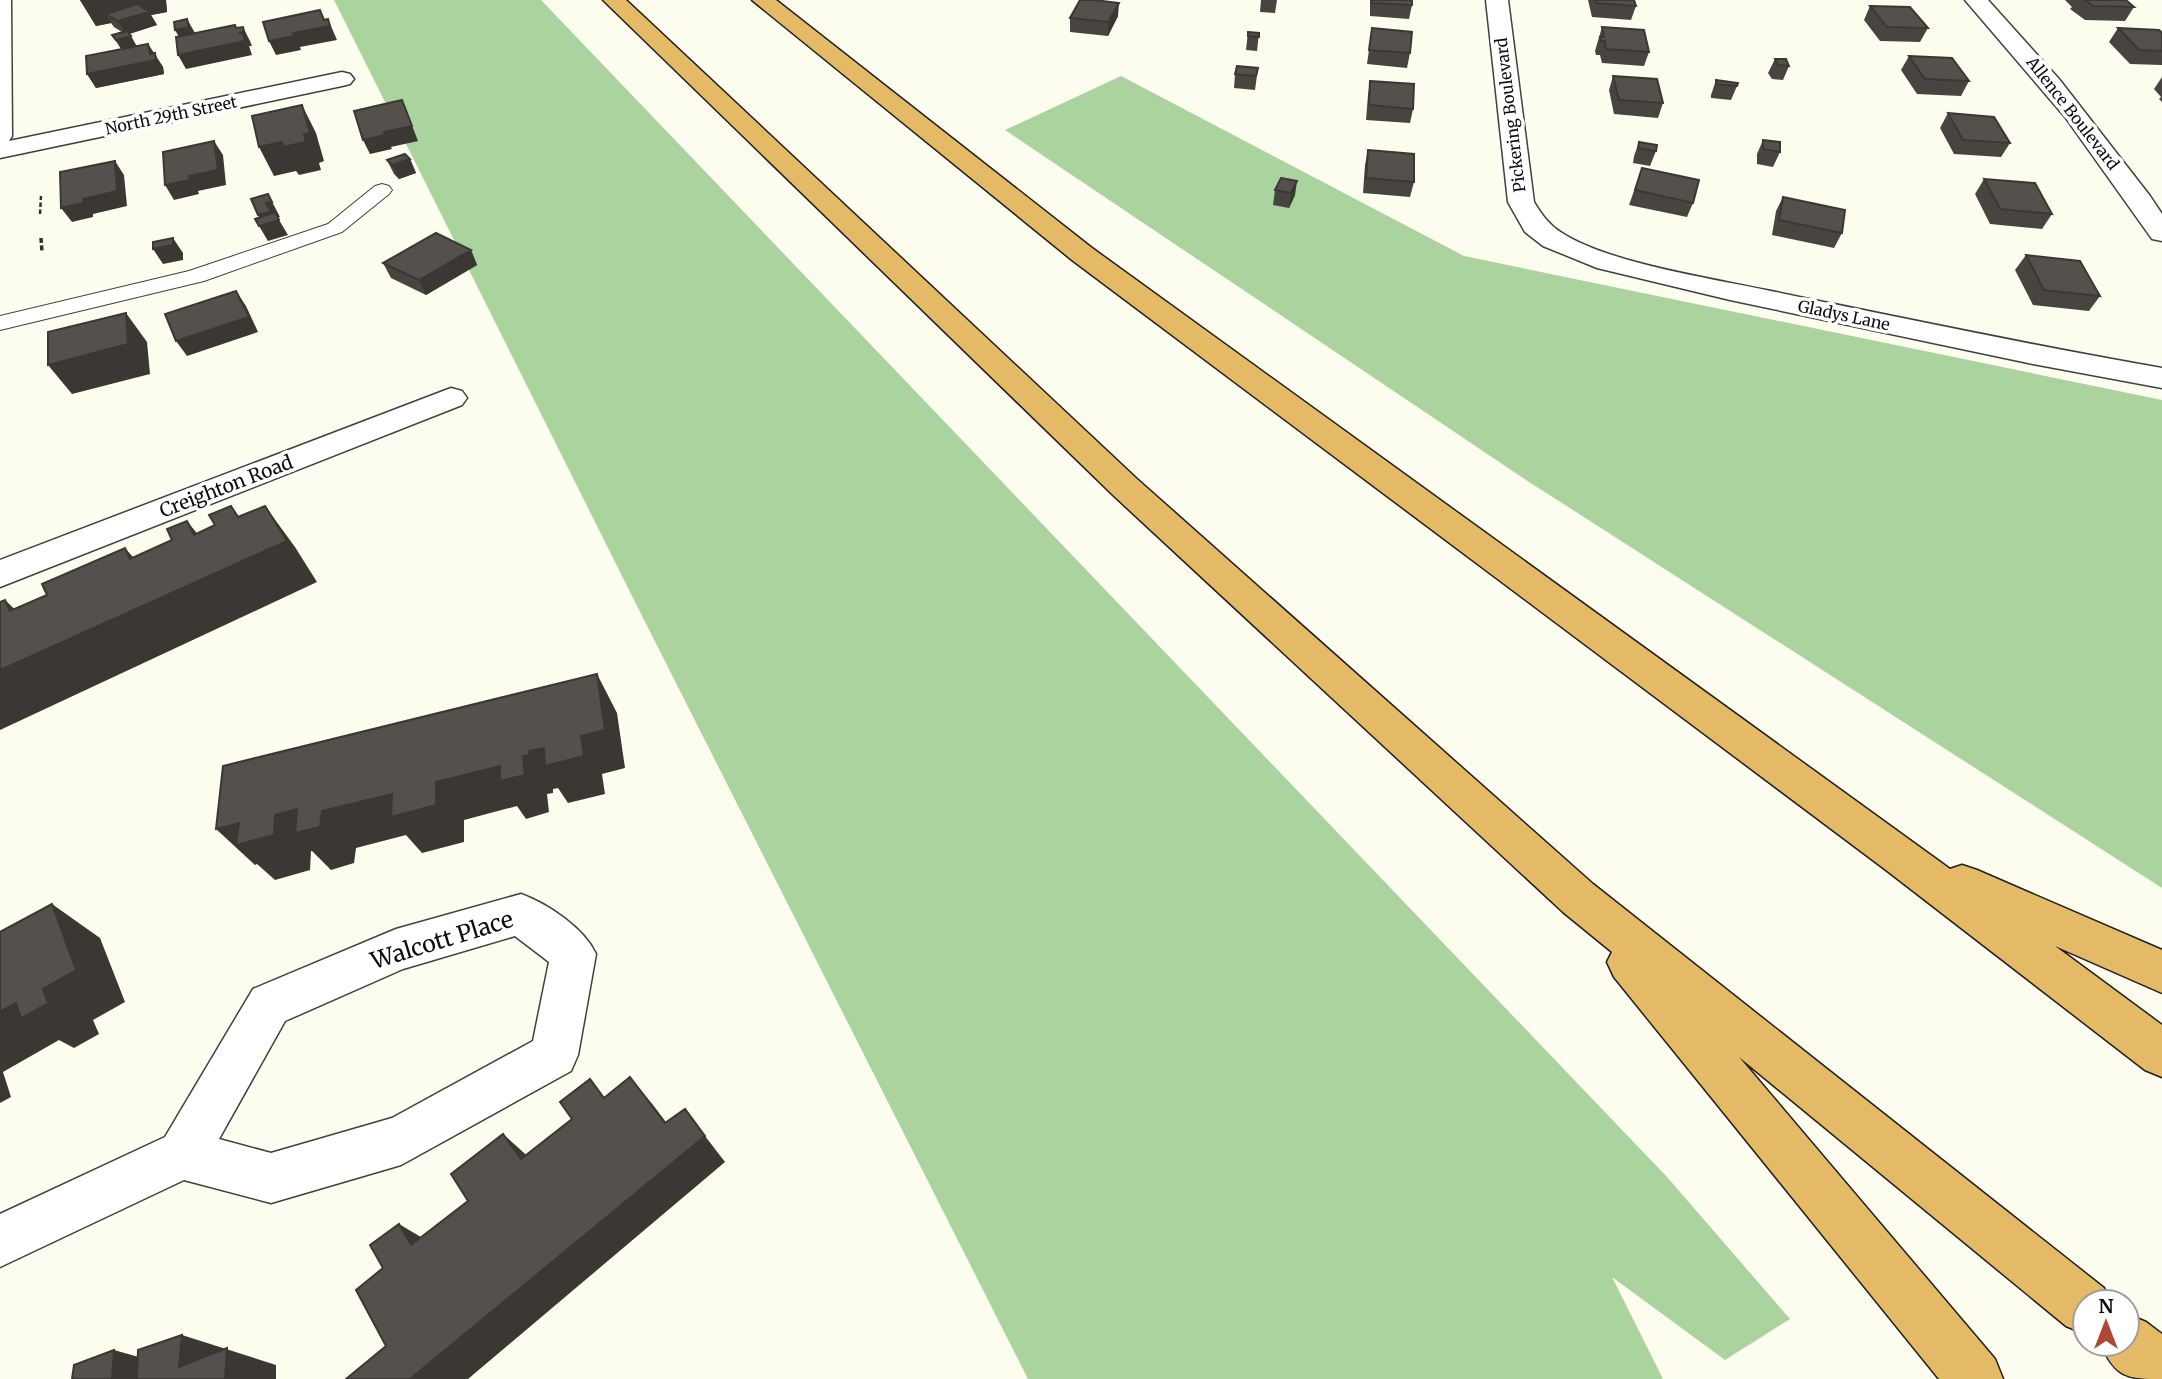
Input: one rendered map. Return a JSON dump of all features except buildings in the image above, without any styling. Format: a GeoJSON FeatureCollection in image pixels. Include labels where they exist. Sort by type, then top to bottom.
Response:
{"type":"FeatureCollection","features":[{"type":"Feature","properties":{"kind":"highway"},"geometry":{"type":"LineString","coordinates":[[614,0],[1125,487],[1578,898],[2071,1296]]}},
{"type":"Feature","properties":{"kind":"highway"},"geometry":{"type":"LineString","coordinates":[[763,0],[1093,262],[1901,857],[2162,1054]]}},
{"type":"Feature","properties":{"kind":"highway"},"geometry":{"type":"LineString","coordinates":[[1901,857],[2162,972]]}},
{"type":"Feature","properties":{"kind":"highway"},"geometry":{"type":"LineString","coordinates":[[1578,898],[1975,1379]]}},
{"type":"Feature","properties":{"kind":"highway"},"geometry":{"type":"LineString","coordinates":[[2141,1352],[2162,1369]]}},
{"type":"Feature","properties":{"kind":"street"},"geometry":{"type":"LineString","coordinates":[[0,0],[0,136]]}},
{"type":"Feature","properties":{"kind":"street","name":"Pickering Boulevard"},"geometry":{"type":"LineString","coordinates":[[1497,0],[1521,202],[1535,226]]}},
{"type":"Feature","properties":{"kind":"street","name":"Allence Boulevard"},"geometry":{"type":"LineString","coordinates":[[1976,0],[2039,68],[2091,132],[2162,233]]}},
{"type":"Feature","properties":{"kind":"street","name":"North 29th Street"},"geometry":{"type":"LineString","coordinates":[[0,150],[342,79]]}},
{"type":"Feature","properties":{"kind":"street","name":"Gladys Lane"},"geometry":{"type":"LineString","coordinates":[[1535,226],[1553,240],[1607,262],[2033,355],[2162,378]]}},
{"type":"Feature","properties":{"kind":"street","name":"Creighton Road"},"geometry":{"type":"LineString","coordinates":[[0,574],[451,398]]}},
{"type":"Feature","properties":{"kind":"street","name":"Walcott Place"},"geometry":{"type":"LineString","coordinates":[[521,914],[573,954],[554,1055],[401,1140],[271,1178],[183,1155],[269,1006],[396,950],[521,914]]}},
{"type":"Feature","properties":{"kind":"street"},"geometry":{"type":"LineString","coordinates":[[0,1241],[183,1155]]}},
{"type":"Feature","properties":{"kind":"lane"},"geometry":{"type":"LineString","coordinates":[[0,323],[196,276],[335,228],[382,190]]}},
{"type":"Feature","properties":{"kind":"path"},"geometry":{"type":"LineString","coordinates":[[40,214],[41,196]]}},
{"type":"Feature","properties":{"kind":"path"},"geometry":{"type":"LineString","coordinates":[[41,238],[42,252]]}},
{"type":"Feature","properties":{"kind":"green space"},"geometry":{"type":"Polygon","coordinates":[[[334,0],[541,0],[1667,1177],[1790,1319],[1725,1360],[1612,1277],[1663,1379],[1028,1379],[334,0]]]}},
{"type":"Feature","properties":{"kind":"green space"},"geometry":{"type":"Polygon","coordinates":[[[1121,76],[1464,256],[2162,400],[2162,888],[1523,478],[1005,130],[1121,76]]]}}]}
